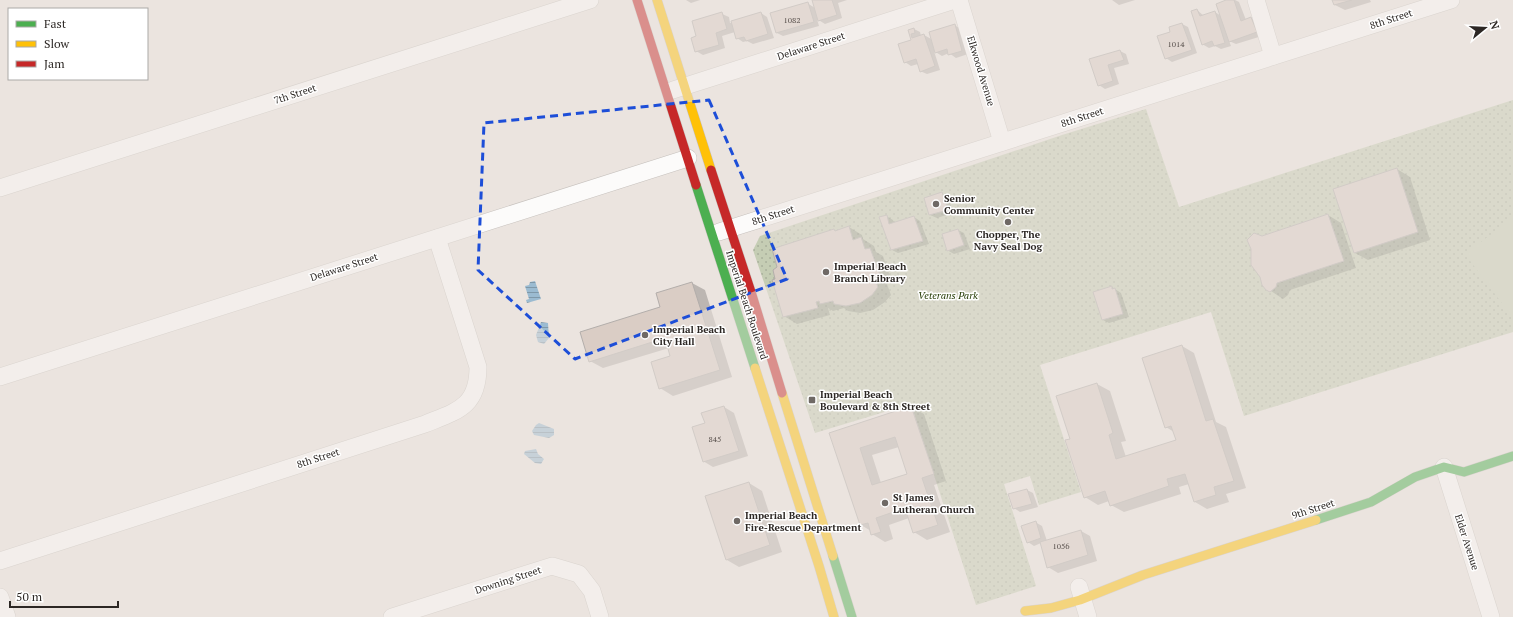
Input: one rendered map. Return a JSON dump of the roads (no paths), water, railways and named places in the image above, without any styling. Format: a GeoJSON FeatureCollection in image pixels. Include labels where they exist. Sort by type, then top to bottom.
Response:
{"type":"FeatureCollection","features":[{"type":"Feature","properties":{"kind":"main road","name":"Imperial Beach Boulevard"},"geometry":{"type":"LineString","coordinates":[[637,0],[713,234],[834,617]]}},
{"type":"Feature","properties":{"kind":"main road","name":"Imperial Beach Boulevard"},"geometry":{"type":"LineString","coordinates":[[657,0],[729,229],[752,295],[852,617]]}},
{"type":"Feature","properties":{"kind":"main road"},"geometry":{"type":"LineString","coordinates":[[1444,478],[1513,456]]}},
{"type":"Feature","properties":{"kind":"main road","name":"9th Street"},"geometry":{"type":"LineString","coordinates":[[1044,598],[1022,613],[1059,607],[1078,592],[1116,585],[1371,502],[1415,477],[1444,478],[1464,472]]}},
{"type":"Feature","properties":{"kind":"main road"},"geometry":{"type":"LineString","coordinates":[[1371,502],[1405,494]]}},
{"type":"Feature","properties":{"kind":"street","name":"7th Street"},"geometry":{"type":"LineString","coordinates":[[0,188],[590,0]]}},
{"type":"Feature","properties":{"kind":"street","name":"Delaware Street"},"geometry":{"type":"LineString","coordinates":[[667,92],[955,0]]}},
{"type":"Feature","properties":{"kind":"street","name":"Elkwood Avenue"},"geometry":{"type":"LineString","coordinates":[[959,0],[1002,142]]}},
{"type":"Feature","properties":{"kind":"street"},"geometry":{"type":"LineString","coordinates":[[1256,0],[1273,56]]}},
{"type":"Feature","properties":{"kind":"street","name":"8th Street"},"geometry":{"type":"LineString","coordinates":[[713,234],[1451,0]]}},
{"type":"Feature","properties":{"kind":"street","name":"Delaware Street"},"geometry":{"type":"LineString","coordinates":[[0,377],[688,158]]}},
{"type":"Feature","properties":{"kind":"street","name":"8th Street"},"geometry":{"type":"LineString","coordinates":[[0,561],[425,424],[460,408],[475,391],[478,379],[478,367],[437,238]]}},
{"type":"Feature","properties":{"kind":"street","name":"Elder Avenue"},"geometry":{"type":"LineString","coordinates":[[1444,478],[1491,617]]}},
{"type":"Feature","properties":{"kind":"street","name":"Downing Street"},"geometry":{"type":"LineString","coordinates":[[392,617],[552,566],[579,574],[592,591],[600,617]]}},
{"type":"Feature","properties":{"kind":"street"},"geometry":{"type":"LineString","coordinates":[[1078,592],[1088,617]]}},
{"type":"Feature","properties":{"kind":"street"},"geometry":{"type":"LineString","coordinates":[[0,597],[7,617]]}},
{"type":"Feature","properties":{"kind":"water"},"geometry":{"type":"Polygon","coordinates":[[[535,281],[541,299],[527,303],[526,300],[529,299],[525,286],[529,285],[530,282],[535,281]]]}},
{"type":"Feature","properties":{"kind":"water"},"geometry":{"type":"Polygon","coordinates":[[[541,322],[548,323],[549,338],[544,344],[538,342],[536,335],[541,322]]]}},
{"type":"Feature","properties":{"kind":"water"},"geometry":{"type":"Polygon","coordinates":[[[539,423],[554,429],[554,435],[549,438],[534,435],[532,431],[539,423]]]}},
{"type":"Feature","properties":{"kind":"water"},"geometry":{"type":"Polygon","coordinates":[[[536,449],[538,454],[544,459],[541,464],[535,463],[524,454],[525,451],[536,449]]]}},
{"type":"Feature","properties":{"kind":"place","name":"Senior Community Center"},"geometry":{"type":"Point","coordinates":[936,204]}},
{"type":"Feature","properties":{"kind":"place","name":"Chopper, The Navy Seal Dog"},"geometry":{"type":"Point","coordinates":[1008,222]}},
{"type":"Feature","properties":{"kind":"place","name":"Imperial Beach Branch Library"},"geometry":{"type":"Point","coordinates":[826,272]}},
{"type":"Feature","properties":{"kind":"place","name":"Imperial Beach City Hall"},"geometry":{"type":"Point","coordinates":[645,335]}},
{"type":"Feature","properties":{"kind":"place","name":"Imperial Beach Boulevard & 8th Street"},"geometry":{"type":"Point","coordinates":[812,400]}},
{"type":"Feature","properties":{"kind":"place","name":"St James Lutheran Church"},"geometry":{"type":"Point","coordinates":[885,503]}},
{"type":"Feature","properties":{"kind":"place","name":"Imperial Beach Fire-Rescue Department"},"geometry":{"type":"Point","coordinates":[737,521]}},
{"type":"Feature","properties":{"kind":"park label","name":"Veterans Park"},"geometry":{"type":"Point","coordinates":[948,295]}}]}
